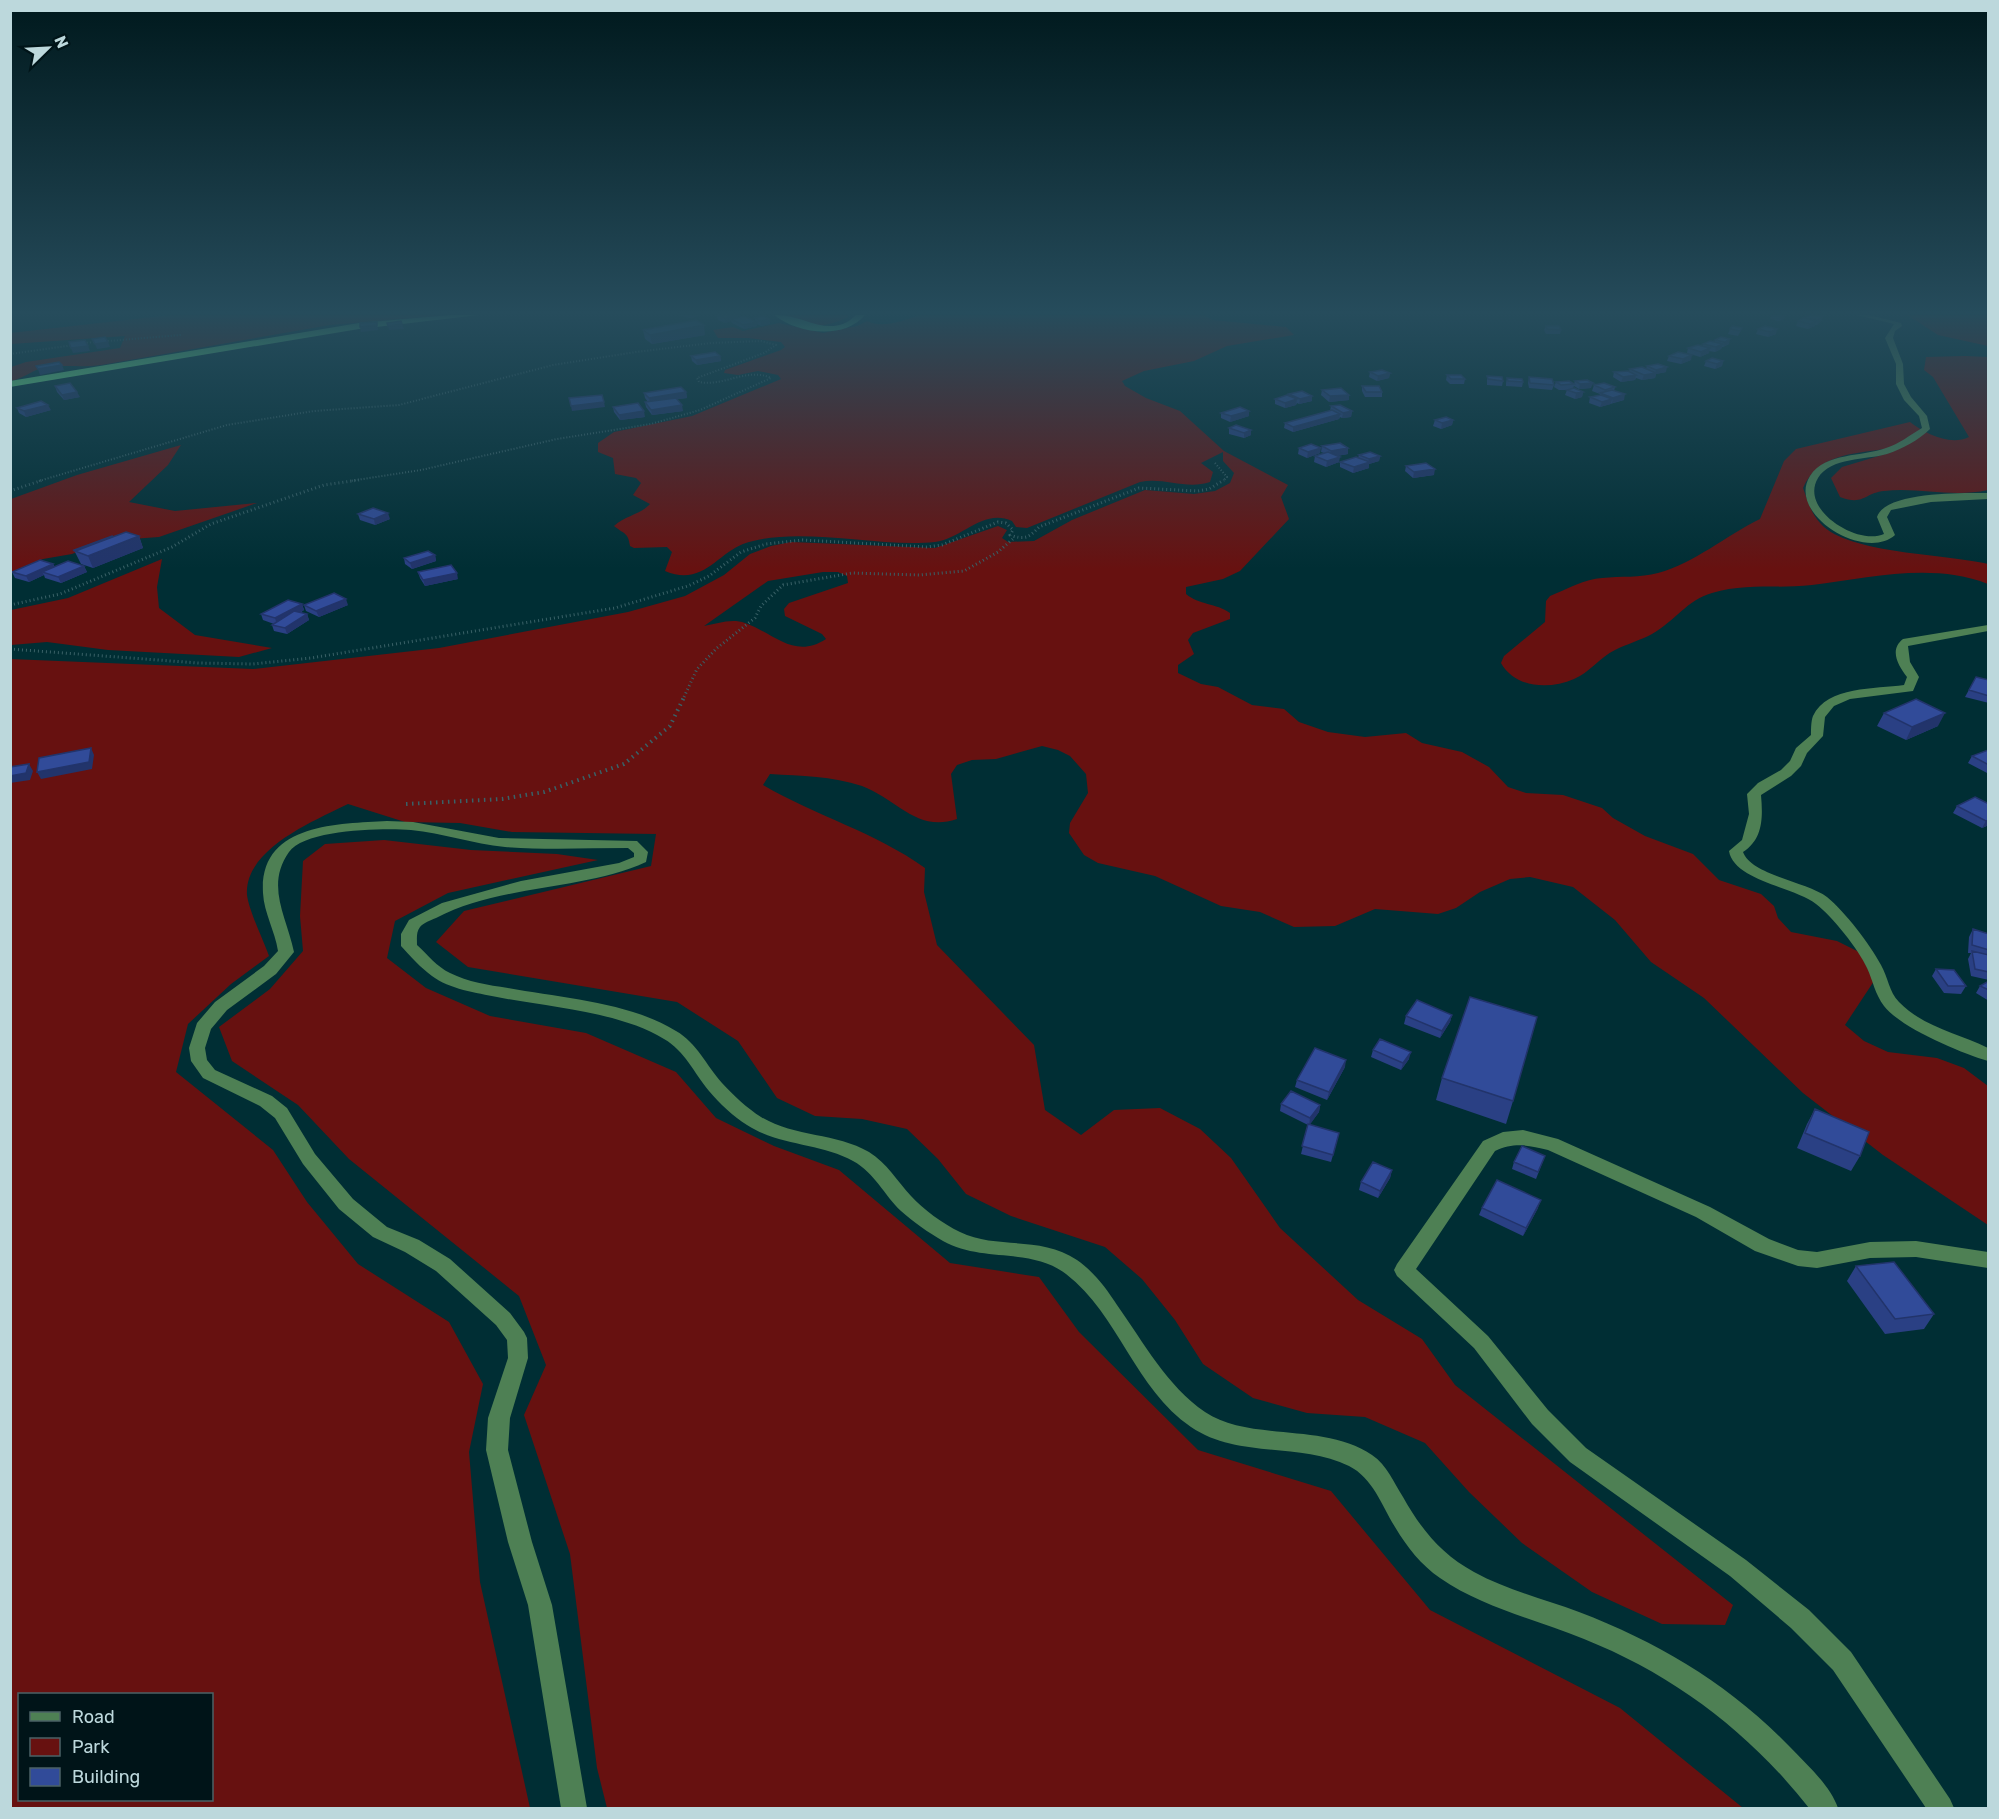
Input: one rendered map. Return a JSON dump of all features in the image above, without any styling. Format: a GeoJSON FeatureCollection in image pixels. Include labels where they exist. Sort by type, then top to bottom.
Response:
{"type":"FeatureCollection","features":[{"type":"Feature","properties":{"kind":"street"},"geometry":{"type":"LineString","coordinates":[[1910,400],[1927,423],[1926,429],[1892,450],[1823,468],[1815,476],[1810,487],[1811,501],[1837,529],[1860,539],[1875,541],[1886,539],[1890,535],[1882,519],[1882,514],[1889,506],[1906,501],[1989,496]]}},
{"type":"Feature","properties":{"kind":"street"},"geometry":{"type":"LineString","coordinates":[[1989,628],[1907,641],[1902,645],[1900,652],[1905,666],[1913,677],[1909,688],[1848,696],[1830,704],[1819,717],[1817,736],[1801,751],[1796,763],[1786,773],[1754,794],[1756,814],[1749,842],[1736,851],[1737,857],[1754,872],[1807,891],[1828,907],[1874,966],[1887,999],[1899,1012],[1911,1021],[1989,1055]]}},
{"type":"Feature","properties":{"kind":"street"},"geometry":{"type":"LineString","coordinates":[[574,1809],[540,1605],[520,1542],[497,1450],[499,1418],[518,1358],[518,1338],[503,1319],[443,1265],[364,1220],[309,1159],[290,1126],[266,1101],[209,1074],[199,1061],[197,1048],[203,1028],[220,1006],[270,970],[286,952],[284,937],[274,919],[270,902],[272,873],[283,851],[292,842],[316,834],[375,826],[411,826],[498,842],[632,844],[641,852],[641,859],[623,867],[521,886],[465,900],[430,913],[414,923],[409,934],[409,946],[440,975],[476,988],[592,1008],[647,1022],[686,1045],[717,1089],[755,1122],[800,1139],[843,1148],[862,1157],[877,1168],[907,1205],[950,1236],[975,1246],[1036,1252],[1053,1256],[1068,1264],[1084,1277],[1099,1295],[1154,1377],[1182,1409],[1224,1433],[1336,1449],[1364,1462],[1376,1473],[1433,1558],[1464,1581],[1582,1626],[1633,1648],[1683,1675],[1723,1705],[1763,1741],[1812,1791],[1825,1809]]}},
{"type":"Feature","properties":{"kind":"street"},"geometry":{"type":"LineString","coordinates":[[1941,1809],[1842,1661],[1826,1644],[1800,1619],[1738,1568],[1578,1455],[1540,1417],[1481,1342],[1404,1270],[1489,1146],[1503,1139],[1523,1137],[1552,1144],[1703,1212],[1762,1245],[1798,1258],[1817,1260],[1870,1250],[1916,1249],[1989,1260]]}},
{"type":"Feature","properties":{"kind":"path"},"geometry":{"type":"LineString","coordinates":[[10,491],[52,476],[227,425],[314,411],[399,405],[419,400]]}},
{"type":"Feature","properties":{"kind":"path"},"geometry":{"type":"LineString","coordinates":[[10,605],[60,594],[172,547],[211,524],[324,484],[429,469],[557,439],[651,424],[700,410],[719,400]]}},
{"type":"Feature","properties":{"kind":"path"},"geometry":{"type":"LineString","coordinates":[[405,804],[502,799],[544,792],[624,764],[669,726],[698,669],[717,648],[755,618],[761,606],[783,585],[852,573],[919,575],[964,571],[998,552],[1014,538],[1030,537],[1039,527],[1139,488],[1184,491],[1209,489],[1227,477],[1215,463]]}},
{"type":"Feature","properties":{"kind":"path"},"geometry":{"type":"LineString","coordinates":[[10,649],[198,663],[253,664],[300,659],[422,642],[615,608],[688,586],[710,576],[741,552],[774,542],[803,540],[926,547],[942,545],[998,522],[1010,526],[1013,530],[1010,535],[1014,538]]}},
{"type":"Feature","properties":{"kind":"green space"},"geometry":{"type":"Polygon","coordinates":[[[731,400],[1151,400],[1180,411],[1224,451],[1288,485],[1281,497],[1289,519],[1240,571],[1223,579],[1186,587],[1186,594],[1191,598],[1225,610],[1230,613],[1230,619],[1193,633],[1188,640],[1194,654],[1178,665],[1178,673],[1201,684],[1218,687],[1252,705],[1284,709],[1299,722],[1328,732],[1365,737],[1406,733],[1422,743],[1462,752],[1489,767],[1508,787],[1526,793],[1563,795],[1602,808],[1613,818],[1645,836],[1693,854],[1719,880],[1761,894],[1774,906],[1778,918],[1791,932],[1837,941],[1859,952],[1874,981],[1845,1025],[1864,1041],[1888,1052],[1937,1058],[1964,1068],[1988,1086],[1988,1225],[1883,1155],[1803,1093],[1704,998],[1651,962],[1615,920],[1573,887],[1530,877],[1510,879],[1480,892],[1456,908],[1438,914],[1375,909],[1335,926],[1294,927],[1260,912],[1221,906],[1155,876],[1098,863],[1084,855],[1069,833],[1070,823],[1088,793],[1086,774],[1070,756],[1058,750],[1042,746],[996,759],[972,760],[957,765],[951,774],[957,819],[943,822],[930,822],[919,818],[862,786],[839,780],[770,774],[763,785],[886,844],[925,868],[924,892],[937,945],[1034,1045],[1045,1110],[1081,1135],[1114,1110],[1160,1108],[1200,1129],[1231,1158],[1280,1228],[1358,1300],[1422,1339],[1455,1385],[1733,1605],[1725,1625],[1662,1624],[1592,1592],[1522,1543],[1469,1492],[1425,1443],[1365,1417],[1307,1413],[1253,1398],[1203,1364],[1175,1320],[1142,1279],[1105,1247],[1011,1216],[966,1194],[938,1159],[907,1129],[862,1119],[815,1116],[777,1098],[738,1041],[677,1002],[468,967],[436,942],[464,911],[651,866],[656,834],[512,832],[460,823],[405,822],[348,804],[300,828],[269,850],[257,864],[249,879],[247,895],[253,917],[269,956],[231,984],[188,1024],[176,1072],[273,1150],[307,1202],[358,1264],[449,1322],[483,1384],[469,1452],[480,1582],[530,1808],[11,1808],[10,659],[253,669],[439,648],[628,612],[685,596],[724,575],[750,554],[771,546],[791,542],[935,548],[998,526],[1007,530],[1002,538],[1008,542],[1034,541],[1072,520],[1145,490],[1194,494],[1215,491],[1230,483],[1234,473],[1223,461],[1223,452],[1201,463],[1213,472],[1210,482],[1192,485],[1158,481],[1140,482],[1027,528],[1016,527],[1012,521],[992,518],[945,540],[935,542],[912,543],[812,537],[764,539],[743,544],[699,572],[678,575],[665,571],[672,552],[667,547],[634,548],[630,546],[625,534],[614,526],[623,519],[642,511],[650,504],[633,495],[641,483],[636,478],[615,474],[613,458],[598,452],[598,443],[614,432],[692,416],[731,400]],[[823,572],[768,581],[704,626],[729,621],[740,622],[755,627],[784,643],[804,647],[815,645],[826,639],[822,634],[785,616],[784,609],[789,603],[848,583],[847,576],[838,572],[823,572]]]}},
{"type":"Feature","properties":{"kind":"green space"},"geometry":{"type":"Polygon","coordinates":[[[1947,400],[1988,400],[1988,490],[1961,493],[1897,490],[1877,492],[1859,500],[1840,497],[1831,478],[1842,467],[1892,452],[1884,449],[1848,455],[1827,462],[1817,468],[1803,488],[1814,515],[1834,534],[1853,542],[1900,552],[1988,564],[1988,584],[1967,577],[1923,573],[1878,576],[1812,585],[1724,590],[1703,596],[1652,634],[1610,653],[1585,673],[1564,682],[1544,685],[1524,682],[1515,678],[1501,663],[1504,656],[1545,622],[1546,601],[1550,596],[1589,580],[1644,576],[1672,569],[1760,519],[1784,461],[1796,449],[1910,422],[1938,437],[1954,440],[1969,437],[1947,400]]]}},
{"type":"Feature","properties":{"kind":"green space"},"geometry":{"type":"Polygon","coordinates":[[[181,445],[168,465],[129,502],[175,511],[257,503],[159,537],[104,541],[72,554],[43,559],[12,573],[11,577],[11,499],[77,475],[181,445]]]}},
{"type":"Feature","properties":{"kind":"green space"},"geometry":{"type":"Polygon","coordinates":[[[162,559],[157,587],[159,608],[195,635],[272,648],[239,657],[108,650],[47,642],[11,645],[11,610],[68,598],[162,559]]]}},
{"type":"Feature","properties":{"kind":"green space"},"geometry":{"type":"Polygon","coordinates":[[[384,840],[471,850],[557,854],[598,860],[448,893],[395,921],[387,958],[426,988],[490,1016],[586,1033],[676,1072],[716,1118],[774,1146],[839,1170],[950,1263],[1039,1277],[1079,1332],[1198,1450],[1331,1491],[1430,1610],[1620,1708],[1743,1808],[607,1808],[597,1768],[570,1554],[524,1415],[546,1365],[519,1296],[349,1159],[298,1105],[232,1061],[219,1027],[270,989],[303,951],[300,916],[303,861],[325,844],[384,840]]]}},
{"type":"Feature","properties":{"kind":"building"},"geometry":{"type":"Polygon","coordinates":[[[569,400],[603,400],[604,402],[571,406],[569,400]]]}},
{"type":"Feature","properties":{"kind":"building"},"geometry":{"type":"Polygon","coordinates":[[[678,400],[682,405],[651,410],[645,402],[678,400]]]}},
{"type":"Feature","properties":{"kind":"building"},"geometry":{"type":"Polygon","coordinates":[[[1277,400],[1294,400],[1285,403],[1277,400]]]}},
{"type":"Feature","properties":{"kind":"building"},"geometry":{"type":"Polygon","coordinates":[[[41,401],[48,405],[24,411],[17,408],[41,401]]]}},
{"type":"Feature","properties":{"kind":"building"},"geometry":{"type":"Polygon","coordinates":[[[638,403],[644,411],[619,415],[613,407],[638,403]]]}},
{"type":"Feature","properties":{"kind":"building"},"geometry":{"type":"Polygon","coordinates":[[[1340,405],[1352,411],[1343,413],[1331,406],[1340,405]]]}},
{"type":"Feature","properties":{"kind":"building"},"geometry":{"type":"Polygon","coordinates":[[[1240,407],[1249,411],[1231,416],[1221,413],[1240,407]]]}},
{"type":"Feature","properties":{"kind":"building"},"geometry":{"type":"Polygon","coordinates":[[[1332,410],[1340,414],[1293,427],[1285,423],[1332,410]]]}},
{"type":"Feature","properties":{"kind":"building"},"geometry":{"type":"Polygon","coordinates":[[[1446,417],[1453,420],[1442,423],[1435,420],[1446,417]]]}},
{"type":"Feature","properties":{"kind":"building"},"geometry":{"type":"Polygon","coordinates":[[[1236,425],[1251,430],[1244,433],[1229,428],[1236,425]]]}},
{"type":"Feature","properties":{"kind":"building"},"geometry":{"type":"Polygon","coordinates":[[[1340,443],[1348,448],[1331,451],[1322,446],[1340,443]]]}},
{"type":"Feature","properties":{"kind":"building"},"geometry":{"type":"Polygon","coordinates":[[[1311,444],[1321,448],[1308,452],[1299,448],[1311,444]]]}},
{"type":"Feature","properties":{"kind":"building"},"geometry":{"type":"Polygon","coordinates":[[[1328,452],[1340,457],[1327,461],[1315,456],[1328,452]]]}},
{"type":"Feature","properties":{"kind":"building"},"geometry":{"type":"Polygon","coordinates":[[[1370,452],[1380,456],[1369,459],[1359,455],[1370,452]]]}},
{"type":"Feature","properties":{"kind":"building"},"geometry":{"type":"Polygon","coordinates":[[[1356,457],[1370,462],[1354,467],[1340,462],[1356,457]]]}},
{"type":"Feature","properties":{"kind":"building"},"geometry":{"type":"Polygon","coordinates":[[[1426,463],[1435,469],[1414,472],[1406,466],[1426,463]]]}},
{"type":"Feature","properties":{"kind":"building"},"geometry":{"type":"Polygon","coordinates":[[[373,508],[388,513],[374,519],[358,514],[373,508]]]}},
{"type":"Feature","properties":{"kind":"building"},"geometry":{"type":"Polygon","coordinates":[[[126,532],[139,536],[88,556],[75,551],[126,532]]]}},
{"type":"Feature","properties":{"kind":"building"},"geometry":{"type":"Polygon","coordinates":[[[112,536],[76,551],[74,550],[112,536]]]}},
{"type":"Feature","properties":{"kind":"building"},"geometry":{"type":"Polygon","coordinates":[[[428,551],[435,555],[410,563],[404,558],[428,551]]]}},
{"type":"Feature","properties":{"kind":"building"},"geometry":{"type":"Polygon","coordinates":[[[40,560],[53,564],[26,576],[12,572],[40,560]]]}},
{"type":"Feature","properties":{"kind":"building"},"geometry":{"type":"Polygon","coordinates":[[[68,561],[84,566],[58,577],[42,572],[68,561]]]}},
{"type":"Feature","properties":{"kind":"building"},"geometry":{"type":"Polygon","coordinates":[[[451,565],[457,573],[423,580],[418,572],[451,565]]]}},
{"type":"Feature","properties":{"kind":"building"},"geometry":{"type":"Polygon","coordinates":[[[334,593],[346,599],[316,611],[304,605],[334,593]]]}},
{"type":"Feature","properties":{"kind":"building"},"geometry":{"type":"Polygon","coordinates":[[[288,600],[302,604],[275,618],[261,614],[288,600]]]}},
{"type":"Feature","properties":{"kind":"building"},"geometry":{"type":"Polygon","coordinates":[[[294,611],[307,614],[285,628],[272,625],[294,611]]]}},
{"type":"Feature","properties":{"kind":"building"},"geometry":{"type":"Polygon","coordinates":[[[1976,677],[1989,680],[1989,696],[1969,690],[1976,677]]]}},
{"type":"Feature","properties":{"kind":"building"},"geometry":{"type":"Polygon","coordinates":[[[1916,699],[1945,713],[1912,727],[1884,713],[1916,699]]]}},
{"type":"Feature","properties":{"kind":"building"},"geometry":{"type":"Polygon","coordinates":[[[91,748],[89,762],[37,772],[39,758],[91,748]]]}},
{"type":"Feature","properties":{"kind":"building"},"geometry":{"type":"Polygon","coordinates":[[[1988,750],[1989,765],[1972,756],[1988,750]]]}},
{"type":"Feature","properties":{"kind":"building"},"geometry":{"type":"Polygon","coordinates":[[[29,764],[26,773],[10,776],[10,767],[29,764]]]}},
{"type":"Feature","properties":{"kind":"building"},"geometry":{"type":"Polygon","coordinates":[[[1975,797],[1989,804],[1989,820],[1986,821],[1957,806],[1975,797]]]}},
{"type":"Feature","properties":{"kind":"building"},"geometry":{"type":"Polygon","coordinates":[[[1973,929],[1989,934],[1989,950],[1972,945],[1973,929]]]}},
{"type":"Feature","properties":{"kind":"building"},"geometry":{"type":"Polygon","coordinates":[[[1972,951],[1989,955],[1989,972],[1975,969],[1972,951]]]}},
{"type":"Feature","properties":{"kind":"building"},"geometry":{"type":"Polygon","coordinates":[[[1936,969],[1954,970],[1966,986],[1948,986],[1936,969]]]}},
{"type":"Feature","properties":{"kind":"building"},"geometry":{"type":"Polygon","coordinates":[[[1989,981],[1989,990],[1980,986],[1989,981]]]}},
{"type":"Feature","properties":{"kind":"building"},"geometry":{"type":"Polygon","coordinates":[[[1470,997],[1537,1017],[1513,1101],[1442,1078],[1470,997]]]}},
{"type":"Feature","properties":{"kind":"building"},"geometry":{"type":"Polygon","coordinates":[[[1417,1000],[1452,1015],[1442,1031],[1406,1016],[1417,1000]]]}},
{"type":"Feature","properties":{"kind":"building"},"geometry":{"type":"Polygon","coordinates":[[[1380,1039],[1411,1052],[1403,1063],[1373,1050],[1380,1039]]]}},
{"type":"Feature","properties":{"kind":"building"},"geometry":{"type":"Polygon","coordinates":[[[1315,1048],[1346,1060],[1329,1092],[1297,1080],[1315,1048]]]}},
{"type":"Feature","properties":{"kind":"building"},"geometry":{"type":"Polygon","coordinates":[[[1291,1091],[1320,1105],[1310,1118],[1281,1104],[1291,1091]]]}},
{"type":"Feature","properties":{"kind":"building"},"geometry":{"type":"Polygon","coordinates":[[[1815,1109],[1869,1132],[1860,1156],[1805,1133],[1815,1109]]]}},
{"type":"Feature","properties":{"kind":"building"},"geometry":{"type":"Polygon","coordinates":[[[1308,1124],[1339,1133],[1333,1155],[1302,1146],[1308,1124]]]}},
{"type":"Feature","properties":{"kind":"building"},"geometry":{"type":"Polygon","coordinates":[[[1522,1146],[1545,1156],[1538,1172],[1514,1162],[1522,1146]]]}},
{"type":"Feature","properties":{"kind":"building"},"geometry":{"type":"Polygon","coordinates":[[[1373,1162],[1392,1170],[1380,1191],[1361,1182],[1373,1162]]]}},
{"type":"Feature","properties":{"kind":"building"},"geometry":{"type":"Polygon","coordinates":[[[1497,1180],[1541,1200],[1526,1228],[1482,1208],[1497,1180]]]}},
{"type":"Feature","properties":{"kind":"building"},"geometry":{"type":"Polygon","coordinates":[[[1894,1262],[1934,1314],[1895,1319],[1856,1266],[1894,1262]]]}}]}
